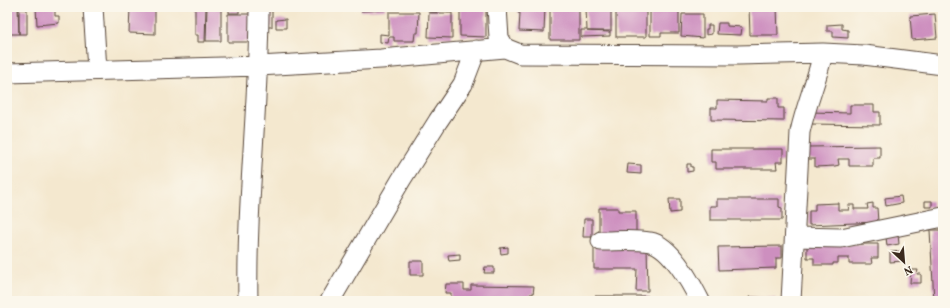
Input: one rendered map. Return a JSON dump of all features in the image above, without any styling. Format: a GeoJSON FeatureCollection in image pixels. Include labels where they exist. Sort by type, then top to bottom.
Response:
{"type":"FeatureCollection","features":[{"type":"Feature","properties":{"kind":"street"},"geometry":{"type":"LineString","coordinates":[[93,7],[97,70]]}},
{"type":"Feature","properties":{"kind":"street"},"geometry":{"type":"LineString","coordinates":[[248,301],[250,172],[259,66],[259,7]]}},
{"type":"Feature","properties":{"kind":"street"},"geometry":{"type":"LineString","coordinates":[[497,7],[499,38],[505,48]]}},
{"type":"Feature","properties":{"kind":"street"},"geometry":{"type":"LineString","coordinates":[[7,73],[259,66],[381,59],[505,48],[520,54],[738,55],[823,53],[864,55],[943,65]]}},
{"type":"Feature","properties":{"kind":"street"},"geometry":{"type":"LineString","coordinates":[[330,301],[405,174],[463,84],[476,50]]}},
{"type":"Feature","properties":{"kind":"street"},"geometry":{"type":"LineString","coordinates":[[791,301],[800,132],[803,117],[817,80],[823,53]]}},
{"type":"Feature","properties":{"kind":"street"},"geometry":{"type":"LineString","coordinates":[[795,237],[841,238],[943,217]]}},
{"type":"Feature","properties":{"kind":"street"},"geometry":{"type":"LineString","coordinates":[[600,241],[650,242],[663,247],[684,273],[700,301]]}},
{"type":"Feature","properties":{"kind":"building"},"geometry":{"type":"Polygon","coordinates":[[[36,7],[55,7],[55,16],[59,16],[59,23],[37,25],[36,7]]]}},
{"type":"Feature","properties":{"kind":"building"},"geometry":{"type":"Polygon","coordinates":[[[130,7],[155,9],[155,34],[129,33],[130,7]]]}},
{"type":"Feature","properties":{"kind":"building"},"geometry":{"type":"Polygon","coordinates":[[[195,7],[206,7],[205,42],[198,42],[198,35],[195,35],[195,7]]]}},
{"type":"Feature","properties":{"kind":"building"},"geometry":{"type":"Polygon","coordinates":[[[207,7],[221,7],[221,41],[206,41],[207,7]]]}},
{"type":"Feature","properties":{"kind":"building"},"geometry":{"type":"Polygon","coordinates":[[[229,7],[239,7],[239,13],[229,13],[229,7]]]}},
{"type":"Feature","properties":{"kind":"building"},"geometry":{"type":"Polygon","coordinates":[[[361,7],[375,9],[375,7],[385,7],[385,10],[361,11],[361,7]]]}},
{"type":"Feature","properties":{"kind":"building"},"geometry":{"type":"Polygon","coordinates":[[[429,7],[437,7],[437,12],[428,12],[429,7]]]}},
{"type":"Feature","properties":{"kind":"building"},"geometry":{"type":"Polygon","coordinates":[[[518,7],[545,7],[544,32],[519,31],[520,13],[518,13],[518,7]]]}},
{"type":"Feature","properties":{"kind":"building"},"geometry":{"type":"Polygon","coordinates":[[[588,7],[611,8],[611,31],[587,31],[610,32],[610,36],[581,37],[581,30],[587,30],[586,9],[588,7]]]}},
{"type":"Feature","properties":{"kind":"building"},"geometry":{"type":"Polygon","coordinates":[[[616,7],[646,7],[646,37],[616,37],[616,7]]]}},
{"type":"Feature","properties":{"kind":"building"},"geometry":{"type":"Polygon","coordinates":[[[650,7],[679,7],[679,33],[661,33],[661,36],[650,36],[650,7]]]}},
{"type":"Feature","properties":{"kind":"building"},"geometry":{"type":"Polygon","coordinates":[[[749,7],[777,7],[778,35],[750,35],[749,7]]]}},
{"type":"Feature","properties":{"kind":"building"},"geometry":{"type":"Polygon","coordinates":[[[18,8],[19,34],[7,34],[7,9],[18,8]]]}},
{"type":"Feature","properties":{"kind":"building"},"geometry":{"type":"Polygon","coordinates":[[[460,8],[486,9],[486,37],[460,36],[460,8]]]}},
{"type":"Feature","properties":{"kind":"building"},"geometry":{"type":"Polygon","coordinates":[[[550,8],[579,8],[579,40],[550,40],[550,8]]]}},
{"type":"Feature","properties":{"kind":"building"},"geometry":{"type":"Polygon","coordinates":[[[19,9],[27,9],[27,34],[19,34],[19,9]]]}},
{"type":"Feature","properties":{"kind":"building"},"geometry":{"type":"Polygon","coordinates":[[[272,10],[272,27],[262,27],[261,11],[272,10]]]}},
{"type":"Feature","properties":{"kind":"building"},"geometry":{"type":"Polygon","coordinates":[[[389,12],[419,12],[418,33],[415,33],[414,41],[394,41],[394,37],[389,37],[388,43],[380,42],[380,34],[389,35],[389,12]]]}},
{"type":"Feature","properties":{"kind":"building"},"geometry":{"type":"Polygon","coordinates":[[[429,13],[452,13],[452,38],[428,37],[429,13]]]}},
{"type":"Feature","properties":{"kind":"building"},"geometry":{"type":"Polygon","coordinates":[[[228,14],[255,14],[252,42],[228,42],[228,14]]]}},
{"type":"Feature","properties":{"kind":"building"},"geometry":{"type":"Polygon","coordinates":[[[682,14],[703,14],[703,38],[681,36],[682,14]]]}},
{"type":"Feature","properties":{"kind":"building"},"geometry":{"type":"Polygon","coordinates":[[[935,14],[937,38],[912,40],[910,16],[935,14]]]}},
{"type":"Feature","properties":{"kind":"building"},"geometry":{"type":"Polygon","coordinates":[[[286,19],[286,28],[276,28],[276,20],[286,19]]]}},
{"type":"Feature","properties":{"kind":"building"},"geometry":{"type":"Polygon","coordinates":[[[718,23],[727,23],[727,26],[742,27],[741,35],[717,34],[718,23]]]}},
{"type":"Feature","properties":{"kind":"building"},"geometry":{"type":"Polygon","coordinates":[[[842,24],[842,29],[848,30],[848,38],[833,37],[833,31],[827,31],[827,25],[842,24]]]}},
{"type":"Feature","properties":{"kind":"building"},"geometry":{"type":"Polygon","coordinates":[[[708,25],[712,25],[712,34],[706,35],[706,29],[708,29],[708,25]]]}},
{"type":"Feature","properties":{"kind":"building"},"geometry":{"type":"Polygon","coordinates":[[[768,98],[778,98],[778,108],[784,108],[784,121],[711,120],[711,108],[717,108],[717,100],[768,101],[768,98]]]}},
{"type":"Feature","properties":{"kind":"building"},"geometry":{"type":"Polygon","coordinates":[[[850,105],[874,105],[874,112],[880,112],[880,125],[810,124],[810,112],[850,113],[850,105]]]}},
{"type":"Feature","properties":{"kind":"building"},"geometry":{"type":"Polygon","coordinates":[[[880,146],[880,158],[873,158],[873,166],[849,166],[849,159],[838,159],[839,165],[815,167],[815,159],[807,159],[807,147],[880,146]]]}},
{"type":"Feature","properties":{"kind":"building"},"geometry":{"type":"Polygon","coordinates":[[[711,149],[783,149],[783,162],[776,162],[777,169],[716,169],[716,162],[711,162],[711,149]]]}},
{"type":"Feature","properties":{"kind":"building"},"geometry":{"type":"Polygon","coordinates":[[[628,164],[641,165],[641,174],[627,173],[628,164]]]}},
{"type":"Feature","properties":{"kind":"building"},"geometry":{"type":"Polygon","coordinates":[[[687,164],[691,164],[693,171],[687,172],[687,164]]]}},
{"type":"Feature","properties":{"kind":"building"},"geometry":{"type":"Polygon","coordinates":[[[901,196],[902,203],[886,206],[885,198],[901,196]]]}},
{"type":"Feature","properties":{"kind":"building"},"geometry":{"type":"Polygon","coordinates":[[[669,199],[680,199],[680,212],[670,213],[669,199]]]}},
{"type":"Feature","properties":{"kind":"building"},"geometry":{"type":"Polygon","coordinates":[[[717,199],[779,199],[779,207],[782,208],[782,220],[710,220],[710,206],[717,206],[717,199]]]}},
{"type":"Feature","properties":{"kind":"building"},"geometry":{"type":"Polygon","coordinates":[[[925,201],[932,201],[932,207],[925,207],[925,201]]]}},
{"type":"Feature","properties":{"kind":"building"},"geometry":{"type":"Polygon","coordinates":[[[838,203],[838,210],[849,210],[848,205],[854,205],[854,209],[868,209],[867,204],[873,203],[873,208],[877,208],[878,222],[809,225],[809,211],[815,211],[815,204],[838,203]]]}},
{"type":"Feature","properties":{"kind":"building"},"geometry":{"type":"Polygon","coordinates":[[[599,208],[618,208],[618,211],[636,211],[636,235],[599,235],[599,208]]]}},
{"type":"Feature","properties":{"kind":"building"},"geometry":{"type":"Polygon","coordinates":[[[584,219],[592,219],[592,237],[583,237],[584,219]]]}},
{"type":"Feature","properties":{"kind":"building"},"geometry":{"type":"Polygon","coordinates":[[[930,230],[943,230],[943,301],[934,301],[930,230]]]}},
{"type":"Feature","properties":{"kind":"building"},"geometry":{"type":"Polygon","coordinates":[[[898,235],[899,244],[887,246],[886,237],[898,235]]]}},
{"type":"Feature","properties":{"kind":"building"},"geometry":{"type":"Polygon","coordinates":[[[807,244],[878,244],[878,258],[871,258],[872,264],[849,264],[849,258],[838,258],[838,263],[833,263],[833,265],[814,265],[814,258],[807,258],[807,244]]]}},
{"type":"Feature","properties":{"kind":"building"},"geometry":{"type":"Polygon","coordinates":[[[782,246],[782,258],[776,258],[776,268],[719,270],[718,247],[782,246]]]}},
{"type":"Feature","properties":{"kind":"building"},"geometry":{"type":"Polygon","coordinates":[[[508,247],[508,253],[501,254],[500,248],[508,247]]]}},
{"type":"Feature","properties":{"kind":"building"},"geometry":{"type":"Polygon","coordinates":[[[594,247],[647,247],[648,291],[636,291],[637,269],[594,269],[594,247]]]}},
{"type":"Feature","properties":{"kind":"building"},"geometry":{"type":"Polygon","coordinates":[[[902,251],[903,261],[890,262],[890,252],[902,251]]]}},
{"type":"Feature","properties":{"kind":"building"},"geometry":{"type":"Polygon","coordinates":[[[460,254],[460,260],[449,261],[448,255],[460,254]]]}},
{"type":"Feature","properties":{"kind":"building"},"geometry":{"type":"Polygon","coordinates":[[[410,261],[423,261],[423,275],[410,275],[410,261]]]}},
{"type":"Feature","properties":{"kind":"building"},"geometry":{"type":"Polygon","coordinates":[[[485,267],[494,267],[494,273],[484,273],[485,267]]]}},
{"type":"Feature","properties":{"kind":"building"},"geometry":{"type":"Polygon","coordinates":[[[911,270],[918,270],[917,274],[921,274],[921,283],[910,283],[911,270]]]}},
{"type":"Feature","properties":{"kind":"building"},"geometry":{"type":"Polygon","coordinates":[[[446,284],[464,284],[464,290],[471,290],[471,285],[534,286],[533,294],[530,294],[530,301],[451,301],[451,293],[445,293],[446,284]]]}},
{"type":"Feature","properties":{"kind":"building"},"geometry":{"type":"Polygon","coordinates":[[[595,296],[648,296],[648,301],[595,301],[595,296]]]}},
{"type":"Feature","properties":{"kind":"building"},"geometry":{"type":"Polygon","coordinates":[[[749,297],[775,298],[775,301],[749,301],[749,297]]]}}]}
